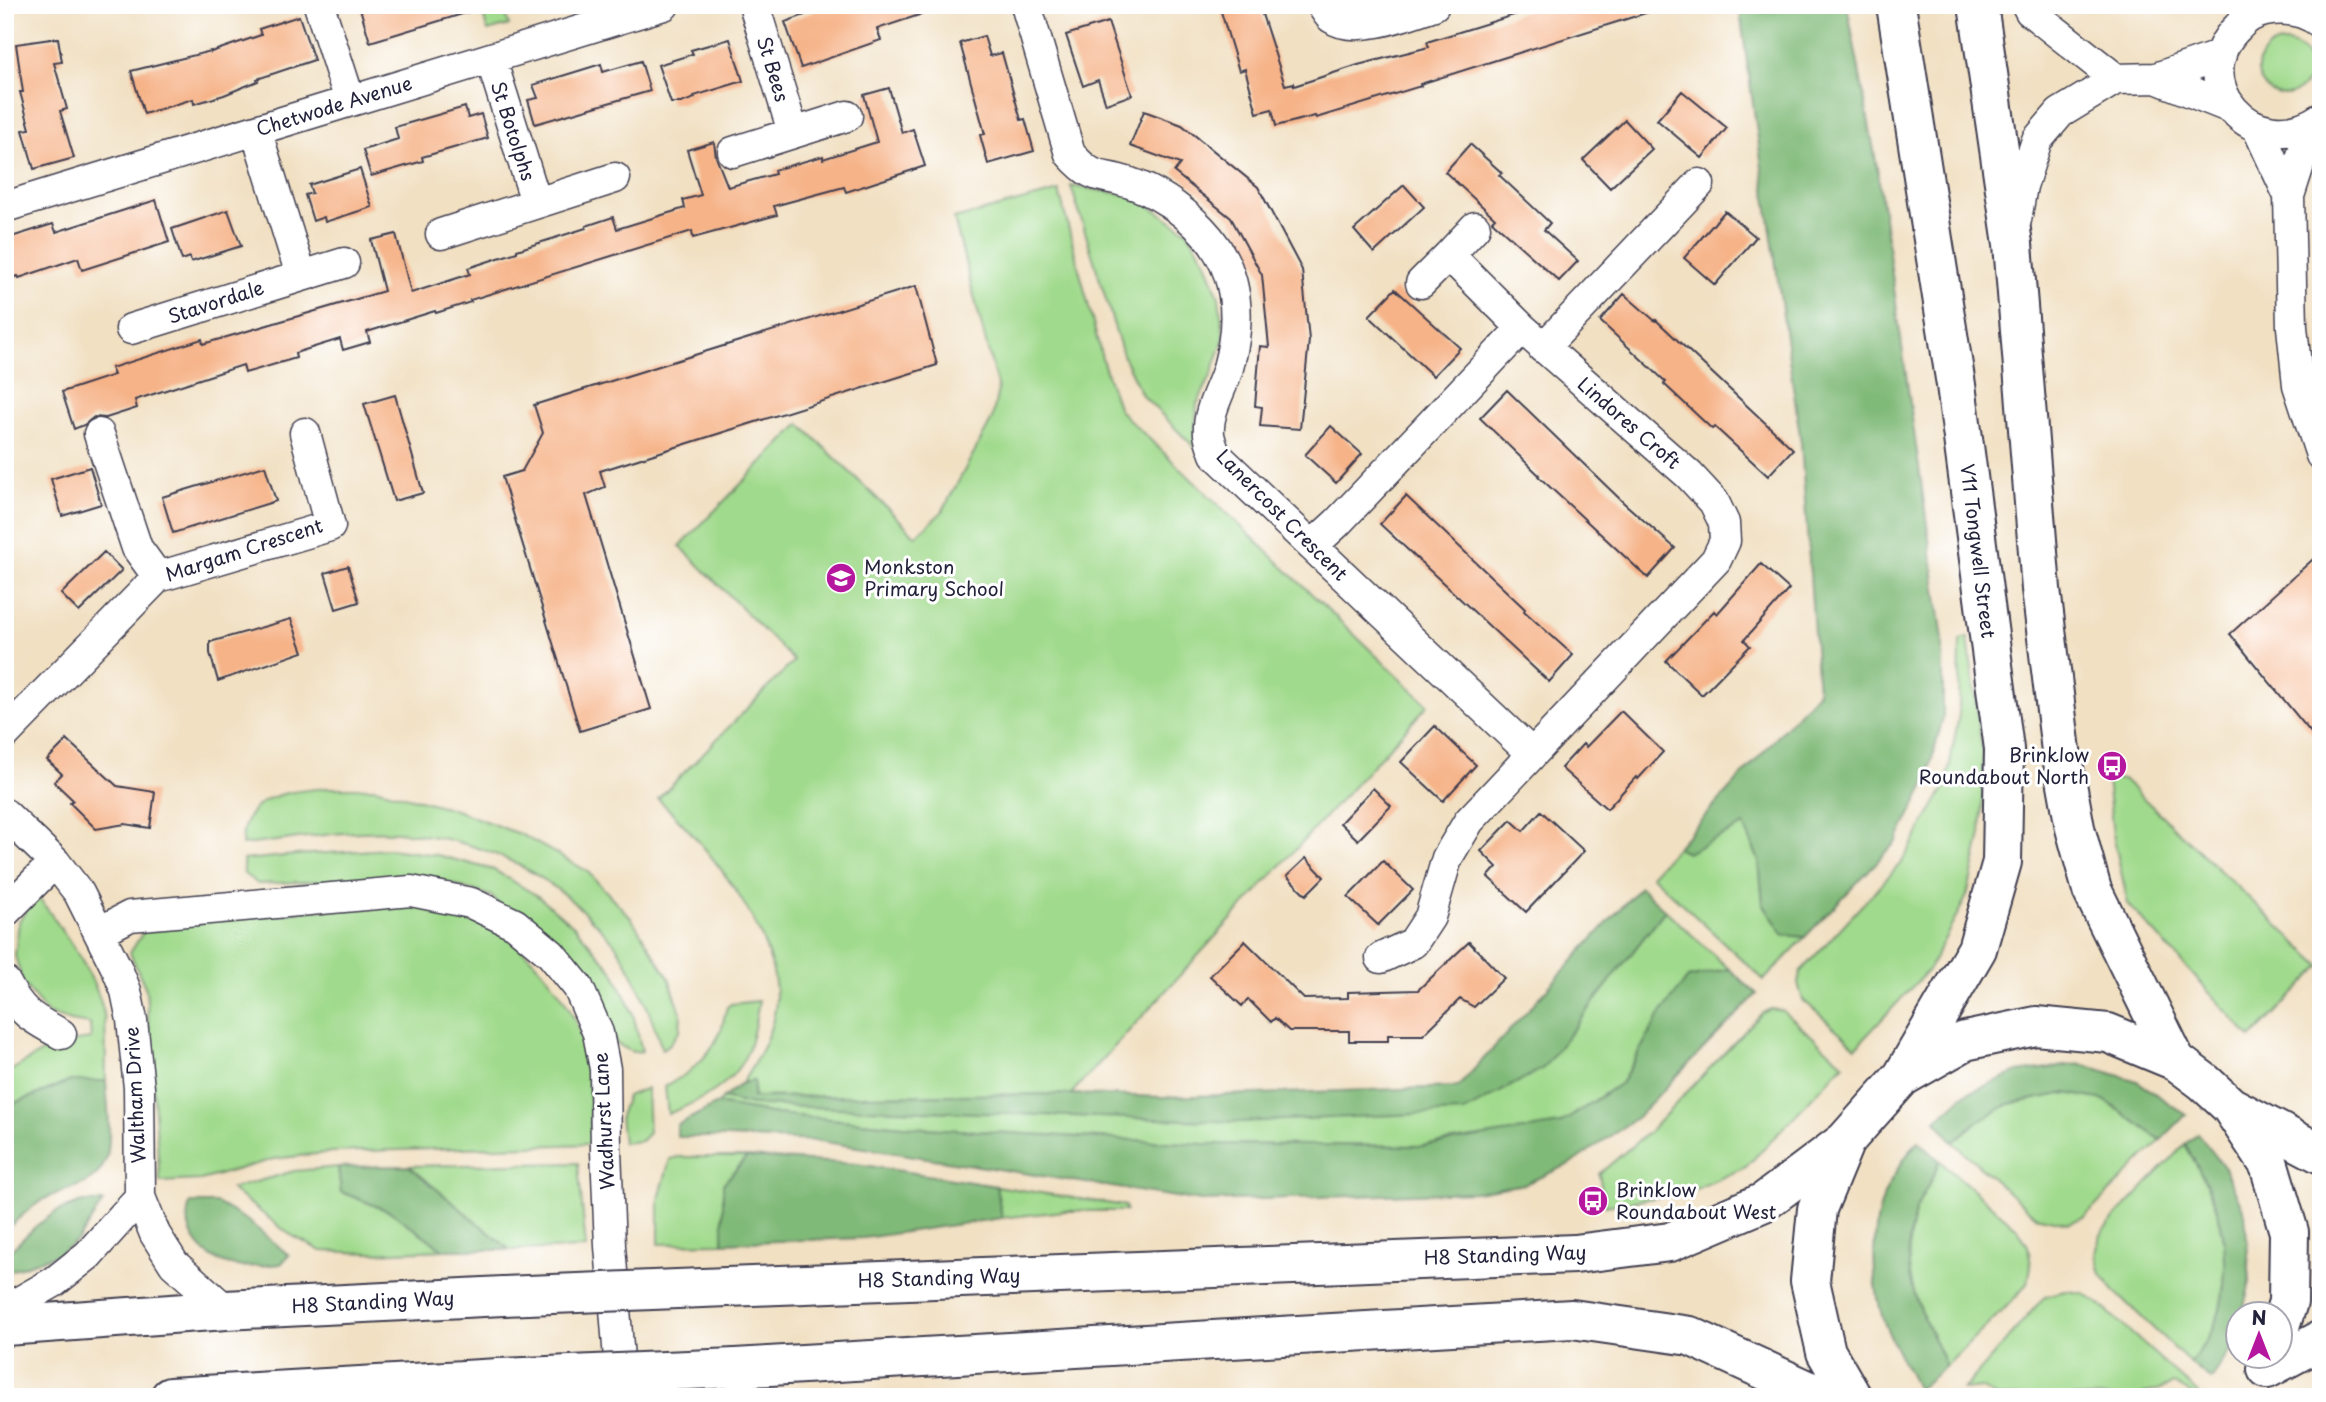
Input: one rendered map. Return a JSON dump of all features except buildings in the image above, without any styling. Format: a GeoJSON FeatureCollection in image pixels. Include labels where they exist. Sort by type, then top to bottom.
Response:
{"type":"FeatureCollection","features":[{"type":"Feature","properties":{"kind":"highway","name":"V11 Tongwell Street"},"geometry":{"type":"LineString","coordinates":[[1896,5],[1956,385],[2004,749],[2002,862],[1977,949],[1902,1077]]}},
{"type":"Feature","properties":{"kind":"highway"},"geometry":{"type":"LineString","coordinates":[[1978,5],[2013,244],[2041,589],[2061,751],[2075,828],[2092,890],[2176,1061]]}},
{"type":"Feature","properties":{"kind":"highway"},"geometry":{"type":"LineString","coordinates":[[1852,1397],[1826,1352],[1810,1281],[1816,1209],[1847,1137],[1902,1077],[1965,1041],[2036,1026],[2108,1033],[2176,1061],[2204,1082],[2230,1106],[2269,1165],[2289,1232],[2288,1300]]}},
{"type":"Feature","properties":{"kind":"highway"},"geometry":{"type":"LineString","coordinates":[[2230,1106],[2321,1154]]}},
{"type":"Feature","properties":{"kind":"highway","name":"H8 Standing Way"},"geometry":{"type":"LineString","coordinates":[[5,1326],[226,1310],[503,1296],[1575,1254],[1670,1242],[1763,1202],[1847,1137]]}},
{"type":"Feature","properties":{"kind":"highway"},"geometry":{"type":"LineString","coordinates":[[170,1397],[499,1378],[735,1368],[1572,1319],[1690,1336],[1823,1397]]}},
{"type":"Feature","properties":{"kind":"highway"},"geometry":{"type":"LineString","coordinates":[[2264,1374],[2321,1340]]}},
{"type":"Feature","properties":{"kind":"street"},"geometry":{"type":"LineString","coordinates":[[319,5],[350,101]]}},
{"type":"Feature","properties":{"kind":"street","name":"Chetwode Avenue"},"geometry":{"type":"LineString","coordinates":[[5,208],[664,5]]}},
{"type":"Feature","properties":{"kind":"street","name":"St Bees"},"geometry":{"type":"LineString","coordinates":[[754,5],[793,132]]}},
{"type":"Feature","properties":{"kind":"street","name":"Lanercost Crescent"},"geometry":{"type":"LineString","coordinates":[[1026,5],[1070,154],[1085,171],[1105,179],[1128,182],[1184,212],[1205,233],[1225,260],[1236,295],[1234,334],[1228,369],[1214,403],[1209,433],[1215,454],[1532,754]]}},
{"type":"Feature","properties":{"kind":"street"},"geometry":{"type":"LineString","coordinates":[[1322,5],[1333,19],[1354,25],[1388,19],[1434,5]]}},
{"type":"Feature","properties":{"kind":"street"},"geometry":{"type":"LineString","coordinates":[[2027,5],[2116,79]]}},
{"type":"Feature","properties":{"kind":"street"},"geometry":{"type":"LineString","coordinates":[[2156,78],[2259,12],[2277,8],[2313,15]]}},
{"type":"Feature","properties":{"kind":"street"},"geometry":{"type":"LineString","coordinates":[[2227,31],[2219,74],[2222,92],[2231,108],[2243,119],[2273,132],[2290,132],[2320,118]]}},
{"type":"Feature","properties":{"kind":"street","name":"St Botolphs"},"geometry":{"type":"LineString","coordinates":[[491,59],[536,202]]}},
{"type":"Feature","properties":{"kind":"street"},"geometry":{"type":"LineString","coordinates":[[2013,244],[2022,186],[2037,140],[2060,113],[2116,79],[2156,78],[2231,108]]}},
{"type":"Feature","properties":{"kind":"street"},"geometry":{"type":"LineString","coordinates":[[733,152],[847,116]]}},
{"type":"Feature","properties":{"kind":"street"},"geometry":{"type":"LineString","coordinates":[[2320,118],[2306,143],[2289,196],[2292,327],[2298,385],[2321,454]]}},
{"type":"Feature","properties":{"kind":"street"},"geometry":{"type":"LineString","coordinates":[[2257,127],[2289,196]]}},
{"type":"Feature","properties":{"kind":"street"},"geometry":{"type":"LineString","coordinates":[[256,130],[301,275]]}},
{"type":"Feature","properties":{"kind":"street","name":"St Botolphs"},"geometry":{"type":"LineString","coordinates":[[442,233],[615,178]]}},
{"type":"Feature","properties":{"kind":"street"},"geometry":{"type":"LineString","coordinates":[[1312,546],[1454,401],[1533,338],[1699,184]]}},
{"type":"Feature","properties":{"kind":"street"},"geometry":{"type":"LineString","coordinates":[[1421,282],[1475,227]]}},
{"type":"Feature","properties":{"kind":"street","name":"Lindores Croft"},"geometry":{"type":"LineString","coordinates":[[1381,958],[1413,943],[1430,917],[1447,858],[1469,821],[1716,560],[1725,541],[1724,523],[1714,502],[1689,475],[1533,338],[1449,255]]}},
{"type":"Feature","properties":{"kind":"street","name":"Stavordale"},"geometry":{"type":"LineString","coordinates":[[131,329],[344,263]]}},
{"type":"Feature","properties":{"kind":"street","name":"Margam Crescent"},"geometry":{"type":"LineString","coordinates":[[5,734],[158,578],[330,526],[304,433]]}},
{"type":"Feature","properties":{"kind":"street"},"geometry":{"type":"LineString","coordinates":[[99,434],[137,548],[158,578]]}},
{"type":"Feature","properties":{"kind":"street","name":"Waltham Drive"},"geometry":{"type":"LineString","coordinates":[[5,814],[55,862],[79,893],[126,991],[139,1088],[140,1198]]}},
{"type":"Feature","properties":{"kind":"street"},"geometry":{"type":"LineString","coordinates":[[5,912],[55,862]]}},
{"type":"Feature","properties":{"kind":"street","name":"Wadhurst Lane"},"geometry":{"type":"LineString","coordinates":[[99,932],[130,916],[411,891],[471,903],[515,924],[551,954],[578,988],[598,1033],[605,1069],[610,1247],[622,1397]]}},
{"type":"Feature","properties":{"kind":"street"},"geometry":{"type":"LineString","coordinates":[[5,982],[14,999],[31,1018],[61,1034]]}},
{"type":"Feature","properties":{"kind":"street"},"geometry":{"type":"LineString","coordinates":[[5,1310],[54,1282],[88,1255],[140,1198],[155,1234],[174,1264],[226,1310]]}},
{"type":"Feature","properties":{"kind":"green space"},"geometry":{"type":"Polygon","coordinates":[[[480,5],[502,5],[509,25],[488,31],[480,5]]]}},
{"type":"Feature","properties":{"kind":"green space"},"geometry":{"type":"Polygon","coordinates":[[[1739,5],[1847,5],[1877,167],[1943,639],[1943,718],[1925,785],[1897,841],[1805,937],[1784,935],[1763,904],[1759,861],[1744,825],[1687,853],[1676,848],[1818,692],[1801,443],[1739,5]]]}},
{"type":"Feature","properties":{"kind":"green space"},"geometry":{"type":"Polygon","coordinates":[[[2284,43],[2294,45],[2302,51],[2308,59],[2308,79],[2302,87],[2294,93],[2284,95],[2274,93],[2266,87],[2260,79],[2258,69],[2260,59],[2266,51],[2274,45],[2284,43]]]}},
{"type":"Feature","properties":{"kind":"green space"},"geometry":{"type":"Polygon","coordinates":[[[1071,186],[1135,196],[1188,232],[1206,262],[1219,297],[1224,338],[1211,376],[1197,404],[1195,433],[1204,457],[1142,395],[1124,358],[1071,186]]]}},
{"type":"Feature","properties":{"kind":"green space","name":"Monkston Primary School"},"geometry":{"type":"Polygon","coordinates":[[[1059,191],[1103,362],[1119,410],[1428,705],[1071,1094],[753,1097],[754,1082],[742,1083],[769,1033],[776,999],[773,972],[765,945],[752,917],[717,864],[658,799],[794,661],[680,546],[800,424],[916,536],[942,512],[992,419],[998,389],[954,219],[1059,191]]]}},
{"type":"Feature","properties":{"kind":"green space"},"geometry":{"type":"Polygon","coordinates":[[[1968,638],[1984,767],[1981,834],[1967,896],[1929,969],[1856,1047],[1803,1000],[1798,984],[1800,972],[1902,862],[1946,785],[1959,714],[1960,640],[1968,638]]]}},
{"type":"Feature","properties":{"kind":"green space"},"geometry":{"type":"Polygon","coordinates":[[[2123,779],[2321,966],[2251,1038],[2128,904],[2113,834],[2107,780],[2123,779]]]}},
{"type":"Feature","properties":{"kind":"green space"},"geometry":{"type":"Polygon","coordinates":[[[328,788],[375,788],[453,809],[522,835],[587,871],[632,919],[669,978],[681,1013],[680,1030],[669,1045],[662,1049],[637,984],[617,947],[571,900],[549,883],[502,857],[452,840],[378,831],[242,845],[244,827],[250,814],[259,805],[284,794],[328,788]]]}},
{"type":"Feature","properties":{"kind":"green space"},"geometry":{"type":"Polygon","coordinates":[[[1744,824],[1759,861],[1763,904],[1784,935],[1805,937],[1764,980],[1651,875],[1676,848],[1687,852],[1744,824]]]}},
{"type":"Feature","properties":{"kind":"green space"},"geometry":{"type":"Polygon","coordinates":[[[389,849],[437,855],[494,870],[539,897],[576,928],[614,972],[633,1014],[642,1051],[632,1052],[616,1043],[609,1022],[491,896],[439,880],[405,877],[258,884],[244,874],[243,860],[389,849]]]}},
{"type":"Feature","properties":{"kind":"green space"},"geometry":{"type":"Polygon","coordinates":[[[1640,887],[1665,910],[1543,1068],[1464,1112],[1241,1122],[752,1105],[723,1098],[742,1083],[754,1081],[753,1097],[1071,1094],[1163,1097],[1458,1087],[1640,887]]]}},
{"type":"Feature","properties":{"kind":"green space"},"geometry":{"type":"Polygon","coordinates":[[[37,895],[86,968],[100,1000],[105,1023],[106,1081],[71,1081],[5,1107],[5,1074],[49,1048],[91,1039],[90,1024],[47,1013],[23,983],[15,956],[19,921],[37,895]]]}},
{"type":"Feature","properties":{"kind":"green space"},"geometry":{"type":"Polygon","coordinates":[[[421,901],[465,915],[496,929],[529,956],[561,994],[576,1022],[587,1063],[591,1144],[333,1152],[274,1159],[201,1180],[160,1182],[146,989],[130,953],[144,931],[165,923],[421,901]]]}},
{"type":"Feature","properties":{"kind":"green space"},"geometry":{"type":"Polygon","coordinates":[[[1665,910],[1729,969],[1688,978],[1661,1013],[1622,1082],[1560,1125],[1422,1146],[1203,1144],[925,1128],[776,1114],[717,1104],[723,1098],[752,1105],[1464,1112],[1543,1068],[1665,910]]]}},
{"type":"Feature","properties":{"kind":"green space"},"geometry":{"type":"Polygon","coordinates":[[[1729,969],[1757,994],[1637,1117],[1572,1163],[1525,1184],[1476,1192],[1201,1201],[819,1141],[677,1137],[677,1125],[717,1104],[776,1114],[925,1128],[1203,1144],[1422,1146],[1560,1124],[1622,1082],[1661,1013],[1688,978],[1729,969]]]}},
{"type":"Feature","properties":{"kind":"green space"},"geometry":{"type":"Polygon","coordinates":[[[759,1001],[750,1044],[742,1063],[734,1073],[704,1097],[668,1114],[665,1086],[689,1072],[703,1059],[720,1032],[727,1007],[731,1004],[759,1001]]]}},
{"type":"Feature","properties":{"kind":"green space"},"geometry":{"type":"Polygon","coordinates":[[[1771,1009],[1783,1011],[1844,1064],[1746,1167],[1689,1192],[1605,1206],[1599,1174],[1651,1130],[1762,1013],[1771,1009]]]}},
{"type":"Feature","properties":{"kind":"green space"},"geometry":{"type":"Polygon","coordinates":[[[2081,1064],[2137,1081],[2186,1115],[2161,1140],[2104,1100],[2066,1093],[2009,1104],[1978,1121],[1953,1142],[1936,1120],[1965,1094],[2018,1072],[2081,1064]]]}},
{"type":"Feature","properties":{"kind":"green space"},"geometry":{"type":"Polygon","coordinates":[[[71,1081],[106,1081],[109,1134],[105,1162],[100,1171],[86,1183],[43,1200],[5,1231],[5,1107],[71,1081]]]}},
{"type":"Feature","properties":{"kind":"green space"},"geometry":{"type":"Polygon","coordinates":[[[647,1088],[649,1133],[641,1141],[623,1143],[620,1116],[627,1096],[647,1088]]]}},
{"type":"Feature","properties":{"kind":"green space"},"geometry":{"type":"Polygon","coordinates":[[[2066,1093],[2104,1100],[2161,1140],[2085,1217],[2068,1223],[2035,1216],[1953,1142],[1978,1121],[2009,1104],[2066,1093]]]}},
{"type":"Feature","properties":{"kind":"green space"},"geometry":{"type":"Polygon","coordinates":[[[2198,1134],[2222,1164],[2245,1213],[2250,1282],[2246,1300],[2224,1300],[2224,1360],[2211,1380],[2190,1363],[2209,1336],[2220,1310],[2224,1284],[2224,1245],[2222,1227],[2211,1195],[2185,1144],[2198,1134]]]}},
{"type":"Feature","properties":{"kind":"green space"},"geometry":{"type":"Polygon","coordinates":[[[1918,1141],[1939,1160],[1916,1210],[1910,1233],[1910,1273],[1920,1309],[1946,1366],[1917,1390],[1884,1321],[1878,1298],[1874,1253],[1877,1223],[1884,1195],[1899,1166],[1918,1141]]]}},
{"type":"Feature","properties":{"kind":"green space"},"geometry":{"type":"Polygon","coordinates":[[[2185,1144],[2204,1178],[2217,1211],[2222,1227],[2225,1263],[2218,1317],[2190,1363],[2114,1291],[2101,1274],[2096,1254],[2104,1229],[2185,1144]]]}},
{"type":"Feature","properties":{"kind":"green space"},"geometry":{"type":"Polygon","coordinates":[[[747,1157],[723,1184],[723,1243],[659,1244],[659,1199],[670,1159],[747,1157]]]}},
{"type":"Feature","properties":{"kind":"green space"},"geometry":{"type":"Polygon","coordinates":[[[747,1157],[857,1164],[996,1186],[1002,1218],[864,1238],[723,1243],[723,1184],[747,1157]]]}},
{"type":"Feature","properties":{"kind":"green space"},"geometry":{"type":"Polygon","coordinates":[[[1939,1160],[2017,1228],[2028,1246],[2031,1266],[2028,1282],[2017,1296],[1946,1366],[1913,1291],[1908,1253],[1916,1210],[1939,1160]]]}},
{"type":"Feature","properties":{"kind":"green space"},"geometry":{"type":"Polygon","coordinates":[[[578,1163],[586,1248],[510,1250],[409,1166],[578,1163]]]}},
{"type":"Feature","properties":{"kind":"green space"},"geometry":{"type":"Polygon","coordinates":[[[409,1166],[510,1250],[444,1250],[391,1212],[341,1192],[338,1167],[409,1166]]]}},
{"type":"Feature","properties":{"kind":"green space"},"geometry":{"type":"Polygon","coordinates":[[[338,1167],[341,1192],[391,1212],[444,1250],[371,1253],[321,1251],[289,1234],[231,1189],[294,1171],[338,1167]]]}},
{"type":"Feature","properties":{"kind":"green space"},"geometry":{"type":"Polygon","coordinates":[[[996,1186],[1125,1206],[1126,1211],[1064,1211],[1002,1218],[996,1186]]]}},
{"type":"Feature","properties":{"kind":"green space"},"geometry":{"type":"Polygon","coordinates":[[[82,1202],[103,1202],[78,1240],[58,1254],[10,1271],[5,1268],[5,1256],[36,1226],[56,1212],[82,1202]]]}},
{"type":"Feature","properties":{"kind":"green space"},"geometry":{"type":"Polygon","coordinates":[[[190,1203],[217,1203],[248,1221],[289,1255],[281,1264],[253,1267],[225,1264],[215,1259],[192,1235],[188,1225],[190,1203]]]}},
{"type":"Feature","properties":{"kind":"green space"},"geometry":{"type":"Polygon","coordinates":[[[2065,1291],[2083,1293],[2099,1304],[2198,1393],[2197,1397],[2174,1384],[2135,1397],[1996,1397],[1981,1388],[1963,1390],[2045,1296],[2065,1291]]]}},
{"type":"Feature","properties":{"kind":"place","name":"Monkston Primary School"},"geometry":{"type":"Point","coordinates":[841,578]}},
{"type":"Feature","properties":{"kind":"place","name":"Brinklow Roundabout North"},"geometry":{"type":"Point","coordinates":[2112,766]}},
{"type":"Feature","properties":{"kind":"place","name":"Brinklow Roundabout West"},"geometry":{"type":"Point","coordinates":[1593,1201]}}]}
